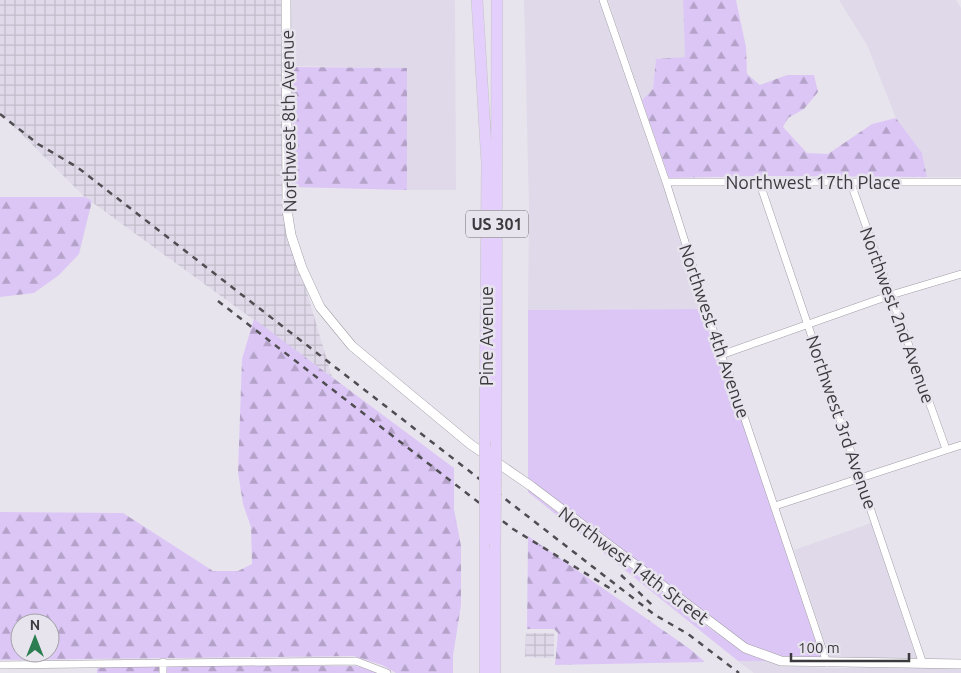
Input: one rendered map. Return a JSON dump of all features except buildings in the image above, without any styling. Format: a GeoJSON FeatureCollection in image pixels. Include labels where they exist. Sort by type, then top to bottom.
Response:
{"type":"FeatureCollection","features":[{"type":"Feature","properties":{"kind":"highway","name":"Pine Avenue"},"geometry":{"type":"LineString","coordinates":[[477,0],[487,174],[485,673]]}},
{"type":"Feature","properties":{"kind":"highway","name":"Pine Avenue"},"geometry":{"type":"LineString","coordinates":[[495,673],[497,0]]}},
{"type":"Feature","properties":{"kind":"highway"},"geometry":{"type":"LineString","coordinates":[[483,87],[497,87]]}},
{"type":"Feature","properties":{"kind":"street","name":"Northwest 8th Avenue"},"geometry":{"type":"LineString","coordinates":[[286,0],[286,176],[291,235],[302,268],[320,307],[352,346]]}},
{"type":"Feature","properties":{"kind":"street","name":"Northwest 4th Avenue"},"geometry":{"type":"LineString","coordinates":[[603,0],[666,182],[721,355],[732,381],[827,663]]}},
{"type":"Feature","properties":{"kind":"street","name":"Northwest 3rd Avenue"},"geometry":{"type":"LineString","coordinates":[[759,181],[923,664]]}},
{"type":"Feature","properties":{"kind":"street","name":"Northwest 2nd Avenue"},"geometry":{"type":"LineString","coordinates":[[850,181],[946,449]]}},
{"type":"Feature","properties":{"kind":"street","name":"Northwest 17th Place"},"geometry":{"type":"LineString","coordinates":[[666,182],[961,182]]}},
{"type":"Feature","properties":{"kind":"street"},"geometry":{"type":"LineString","coordinates":[[721,355],[891,295],[961,274]]}},
{"type":"Feature","properties":{"kind":"street","name":"Northwest 14th Street"},"geometry":{"type":"LineString","coordinates":[[352,346],[470,444],[531,486],[745,648],[781,661],[961,664]]}},
{"type":"Feature","properties":{"kind":"street"},"geometry":{"type":"LineString","coordinates":[[775,506],[961,445]]}},
{"type":"Feature","properties":{"kind":"street"},"geometry":{"type":"LineString","coordinates":[[0,665],[356,661],[387,673]]}},
{"type":"Feature","properties":{"kind":"street"},"geometry":{"type":"LineString","coordinates":[[163,662],[163,673]]}},
{"type":"Feature","properties":{"kind":"street"},"geometry":{"type":"LineString","coordinates":[[39,664],[39,673]]}},
{"type":"Feature","properties":{"kind":"shaded area"},"geometry":{"type":"Polygon","coordinates":[[[0,0],[282,0],[283,211],[332,377],[85,197],[0,113],[0,0]]]}},
{"type":"Feature","properties":{"kind":"shaded area"},"geometry":{"type":"Polygon","coordinates":[[[290,0],[455,0],[456,190],[407,190],[407,68],[290,66],[290,0]]]}},
{"type":"Feature","properties":{"kind":"shaded area"},"geometry":{"type":"Polygon","coordinates":[[[524,0],[599,0],[662,183],[702,309],[528,310],[529,208],[524,0]]]}},
{"type":"Feature","properties":{"kind":"shaded area"},"geometry":{"type":"Polygon","coordinates":[[[608,0],[683,0],[685,57],[656,60],[653,89],[642,100],[608,0]]]}},
{"type":"Feature","properties":{"kind":"shaded area"},"geometry":{"type":"Polygon","coordinates":[[[839,0],[956,0],[961,8],[961,177],[927,177],[922,153],[896,118],[867,45],[839,0]]]}},
{"type":"Feature","properties":{"kind":"shaded area"},"geometry":{"type":"Polygon","coordinates":[[[871,523],[917,659],[830,658],[794,550],[871,523]]]}},
{"type":"Feature","properties":{"kind":"shaded area"},"geometry":{"type":"Polygon","coordinates":[[[526,633],[554,633],[554,658],[525,657],[526,633]]]}},
{"type":"Feature","properties":{"kind":"shaded area"},"geometry":{"type":"Polygon","coordinates":[[[738,661],[769,661],[781,666],[825,668],[961,668],[961,673],[754,673],[738,661]]]}},
{"type":"Feature","properties":{"kind":"green space"},"geometry":{"type":"Polygon","coordinates":[[[683,0],[736,0],[746,47],[747,74],[760,85],[787,75],[814,75],[818,92],[804,109],[788,118],[783,127],[807,153],[828,154],[872,124],[896,118],[922,153],[927,177],[761,176],[669,178],[642,100],[653,89],[656,59],[685,57],[683,0]]]}},
{"type":"Feature","properties":{"kind":"green space"},"geometry":{"type":"Polygon","coordinates":[[[290,67],[407,68],[407,190],[290,187],[290,67]]]}},
{"type":"Feature","properties":{"kind":"green space"},"geometry":{"type":"Polygon","coordinates":[[[0,197],[85,197],[92,201],[79,254],[59,275],[34,293],[0,297],[0,197]]]}},
{"type":"Feature","properties":{"kind":"green space"},"geometry":{"type":"Polygon","coordinates":[[[702,309],[718,361],[729,383],[821,658],[782,657],[746,644],[528,479],[528,310],[702,309]]]}},
{"type":"Feature","properties":{"kind":"green space"},"geometry":{"type":"Polygon","coordinates":[[[254,319],[454,468],[454,509],[461,546],[461,605],[453,656],[453,673],[396,673],[382,665],[354,656],[60,659],[60,613],[10,613],[10,660],[0,660],[0,512],[123,513],[213,571],[238,571],[252,564],[251,527],[243,504],[238,472],[242,359],[254,319]]]}},
{"type":"Feature","properties":{"kind":"green space"},"geometry":{"type":"Polygon","coordinates":[[[528,490],[743,652],[769,661],[738,661],[528,492],[528,490]]]}},
{"type":"Feature","properties":{"kind":"green space"},"geometry":{"type":"Polygon","coordinates":[[[528,536],[690,649],[705,662],[555,665],[558,633],[554,629],[527,629],[528,536]]]}},
{"type":"Feature","properties":{"kind":"green space"},"geometry":{"type":"Polygon","coordinates":[[[159,666],[159,673],[97,673],[97,668],[159,666]]]}},
{"type":"Feature","properties":{"kind":"green space"},"geometry":{"type":"Polygon","coordinates":[[[167,666],[356,666],[379,673],[167,673],[167,666]]]}},
{"type":"Feature","properties":{"kind":"railway"},"geometry":{"type":"LineString","coordinates":[[0,114],[38,144],[77,167],[655,615],[688,634],[739,673]]}},
{"type":"Feature","properties":{"kind":"railway"},"geometry":{"type":"LineString","coordinates":[[218,301],[513,529],[616,592]]}},
{"type":"Feature","properties":{"kind":"railway"},"geometry":{"type":"LineString","coordinates":[[621,575],[652,605]]}}]}
